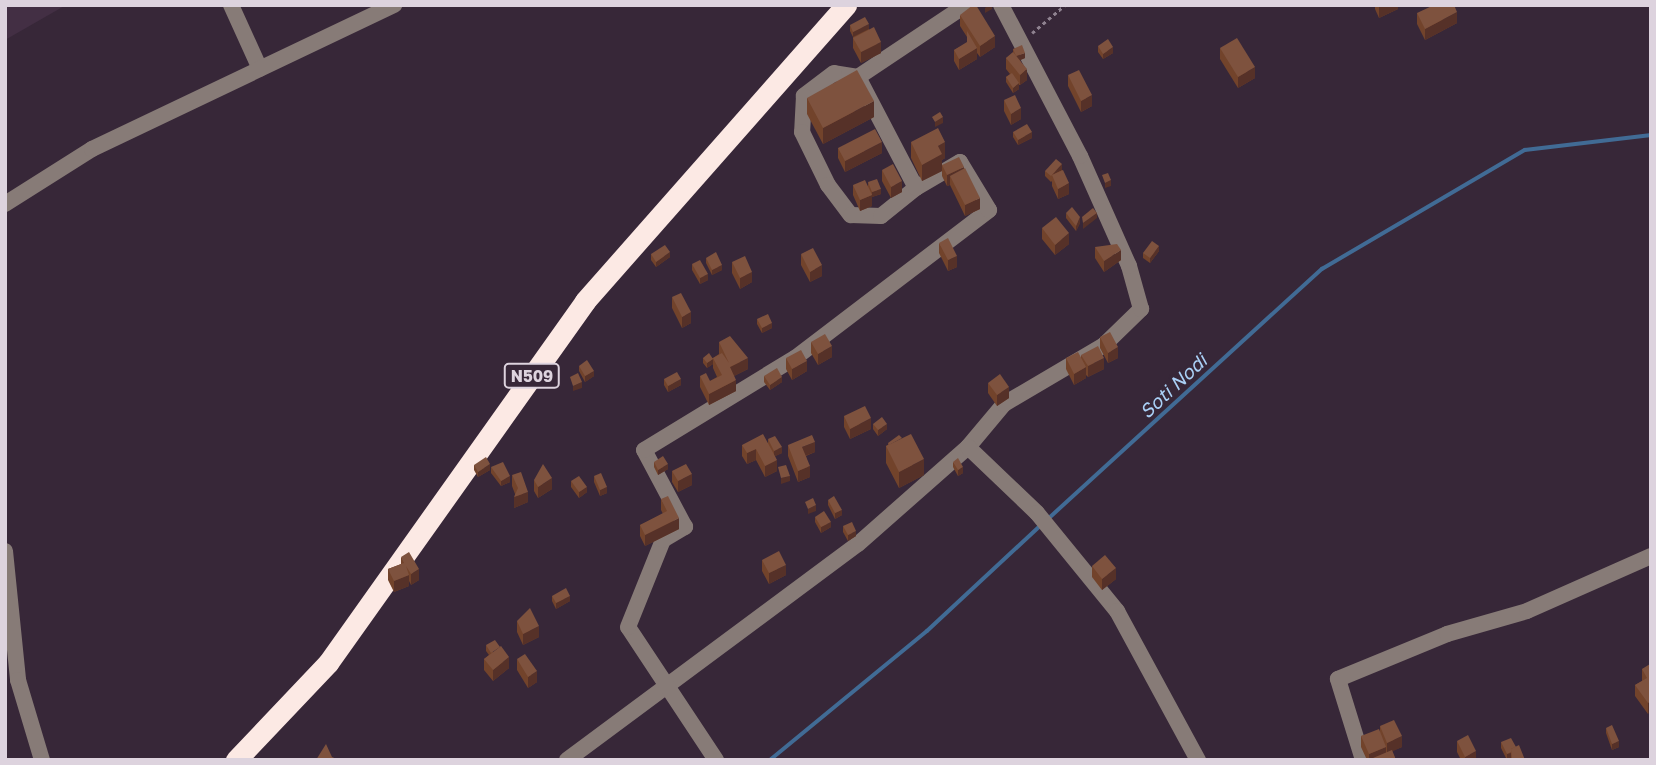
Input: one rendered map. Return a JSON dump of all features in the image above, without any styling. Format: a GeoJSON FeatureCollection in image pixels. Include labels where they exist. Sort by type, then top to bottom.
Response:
{"type":"FeatureCollection","features":[{"type":"Feature","properties":{"kind":"highway","name":"N509"},"geometry":{"type":"LineString","coordinates":[[236,760],[328,663],[585,301],[846,5]]}},
{"type":"Feature","properties":{"kind":"lane"},"geometry":{"type":"LineString","coordinates":[[230,5],[260,69]]}},
{"type":"Feature","properties":{"kind":"lane"},"geometry":{"type":"LineString","coordinates":[[5,204],[92,149],[394,5]]}},
{"type":"Feature","properties":{"kind":"lane"},"geometry":{"type":"LineString","coordinates":[[716,760],[664,687],[628,627],[663,540],[685,527],[644,450],[795,358],[989,210],[960,162],[916,188],[881,216],[851,215],[828,185],[802,132],[804,96],[834,73],[858,77],[966,5]]}},
{"type":"Feature","properties":{"kind":"lane"},"geometry":{"type":"LineString","coordinates":[[567,760],[858,544],[968,447],[1004,404],[1104,345],[1141,310],[1091,180],[1002,5]]}},
{"type":"Feature","properties":{"kind":"lane"},"geometry":{"type":"LineString","coordinates":[[858,77],[916,188]]}},
{"type":"Feature","properties":{"kind":"lane"},"geometry":{"type":"LineString","coordinates":[[968,447],[1037,513],[1117,611],[1198,760]]}},
{"type":"Feature","properties":{"kind":"lane"},"geometry":{"type":"LineString","coordinates":[[5,551],[18,680],[41,760]]}},
{"type":"Feature","properties":{"kind":"lane"},"geometry":{"type":"LineString","coordinates":[[1363,760],[1338,679],[1447,634],[1527,611],[1651,556]]}},
{"type":"Feature","properties":{"kind":"path"},"geometry":{"type":"LineString","coordinates":[[1021,42],[1065,5]]}},
{"type":"Feature","properties":{"kind":"shaded area"},"geometry":{"type":"Polygon","coordinates":[[[5,5],[66,5],[5,40],[5,5]]]}},
{"type":"Feature","properties":{"kind":"building"},"geometry":{"type":"Polygon","coordinates":[[[976,5],[995,36],[980,46],[960,15],[976,5]]]}},
{"type":"Feature","properties":{"kind":"building"},"geometry":{"type":"Polygon","coordinates":[[[1434,5],[1454,5],[1457,12],[1425,29],[1417,13],[1434,5]]]}},
{"type":"Feature","properties":{"kind":"building"},"geometry":{"type":"Polygon","coordinates":[[[865,17],[869,24],[853,32],[850,25],[865,17]]]}},
{"type":"Feature","properties":{"kind":"building"},"geometry":{"type":"Polygon","coordinates":[[[874,27],[881,42],[861,52],[853,38],[874,27]]]}},
{"type":"Feature","properties":{"kind":"building"},"geometry":{"type":"Polygon","coordinates":[[[967,31],[977,48],[959,59],[954,50],[967,42],[967,31]]]}},
{"type":"Feature","properties":{"kind":"building"},"geometry":{"type":"Polygon","coordinates":[[[1237,38],[1255,67],[1238,77],[1220,48],[1237,38]]]}},
{"type":"Feature","properties":{"kind":"building"},"geometry":{"type":"Polygon","coordinates":[[[1108,39],[1113,47],[1103,54],[1098,46],[1108,39]]]}},
{"type":"Feature","properties":{"kind":"building"},"geometry":{"type":"Polygon","coordinates":[[[1022,45],[1025,53],[1016,56],[1013,49],[1022,45]]]}},
{"type":"Feature","properties":{"kind":"building"},"geometry":{"type":"Polygon","coordinates":[[[1013,52],[1027,69],[1020,75],[1006,58],[1013,52]]]}},
{"type":"Feature","properties":{"kind":"building"},"geometry":{"type":"Polygon","coordinates":[[[857,70],[874,101],[823,128],[807,98],[857,70]]]}},
{"type":"Feature","properties":{"kind":"building"},"geometry":{"type":"Polygon","coordinates":[[[1079,70],[1092,95],[1081,101],[1068,75],[1079,70]]]}},
{"type":"Feature","properties":{"kind":"building"},"geometry":{"type":"Polygon","coordinates":[[[1012,73],[1019,83],[1013,88],[1006,77],[1012,73]]]}},
{"type":"Feature","properties":{"kind":"building"},"geometry":{"type":"Polygon","coordinates":[[[1015,95],[1021,108],[1011,114],[1004,100],[1015,95]]]}},
{"type":"Feature","properties":{"kind":"building"},"geometry":{"type":"Polygon","coordinates":[[[940,112],[943,117],[935,122],[932,117],[940,112]]]}},
{"type":"Feature","properties":{"kind":"building"},"geometry":{"type":"Polygon","coordinates":[[[1027,124],[1032,132],[1018,140],[1013,132],[1027,124]]]}},
{"type":"Feature","properties":{"kind":"building"},"geometry":{"type":"Polygon","coordinates":[[[938,128],[945,142],[938,146],[942,154],[922,165],[911,142],[938,128]]]}},
{"type":"Feature","properties":{"kind":"building"},"geometry":{"type":"Polygon","coordinates":[[[875,129],[882,142],[845,161],[838,148],[875,129]]]}},
{"type":"Feature","properties":{"kind":"building"},"geometry":{"type":"Polygon","coordinates":[[[959,157],[964,167],[947,175],[942,165],[959,157]]]}},
{"type":"Feature","properties":{"kind":"building"},"geometry":{"type":"Polygon","coordinates":[[[1056,159],[1062,164],[1051,176],[1045,171],[1056,159]]]}},
{"type":"Feature","properties":{"kind":"building"},"geometry":{"type":"Polygon","coordinates":[[[893,164],[902,181],[891,187],[882,170],[893,164]]]}},
{"type":"Feature","properties":{"kind":"building"},"geometry":{"type":"Polygon","coordinates":[[[965,168],[980,198],[965,205],[950,176],[965,168]]]}},
{"type":"Feature","properties":{"kind":"building"},"geometry":{"type":"Polygon","coordinates":[[[1063,170],[1069,183],[1058,189],[1052,175],[1063,170]]]}},
{"type":"Feature","properties":{"kind":"building"},"geometry":{"type":"Polygon","coordinates":[[[1108,173],[1111,180],[1105,183],[1102,175],[1108,173]]]}},
{"type":"Feature","properties":{"kind":"building"},"geometry":{"type":"Polygon","coordinates":[[[877,179],[881,189],[872,192],[868,182],[877,179]]]}},
{"type":"Feature","properties":{"kind":"building"},"geometry":{"type":"Polygon","coordinates":[[[865,180],[872,195],[860,200],[853,185],[865,180]]]}},
{"type":"Feature","properties":{"kind":"building"},"geometry":{"type":"Polygon","coordinates":[[[1072,207],[1080,217],[1076,226],[1066,213],[1072,207]]]}},
{"type":"Feature","properties":{"kind":"building"},"geometry":{"type":"Polygon","coordinates":[[[1093,208],[1097,213],[1083,223],[1082,217],[1093,208]]]}},
{"type":"Feature","properties":{"kind":"building"},"geometry":{"type":"Polygon","coordinates":[[[1056,217],[1069,233],[1055,245],[1042,228],[1056,217]]]}},
{"type":"Feature","properties":{"kind":"building"},"geometry":{"type":"Polygon","coordinates":[[[948,238],[957,256],[948,260],[939,243],[948,238]]]}},
{"type":"Feature","properties":{"kind":"building"},"geometry":{"type":"Polygon","coordinates":[[[1152,241],[1159,246],[1150,258],[1143,253],[1152,241]]]}},
{"type":"Feature","properties":{"kind":"building"},"geometry":{"type":"Polygon","coordinates":[[[1117,244],[1121,250],[1104,261],[1095,247],[1117,244]]]}},
{"type":"Feature","properties":{"kind":"building"},"geometry":{"type":"Polygon","coordinates":[[[665,245],[670,252],[656,262],[651,254],[665,245]]]}},
{"type":"Feature","properties":{"kind":"building"},"geometry":{"type":"Polygon","coordinates":[[[813,248],[822,265],[810,272],[801,254],[813,248]]]}},
{"type":"Feature","properties":{"kind":"building"},"geometry":{"type":"Polygon","coordinates":[[[716,252],[722,265],[712,270],[706,258],[716,252]]]}},
{"type":"Feature","properties":{"kind":"building"},"geometry":{"type":"Polygon","coordinates":[[[745,256],[752,272],[740,278],[732,262],[745,256]]]}},
{"type":"Feature","properties":{"kind":"building"},"geometry":{"type":"Polygon","coordinates":[[[700,260],[708,274],[700,278],[692,264],[700,260]]]}},
{"type":"Feature","properties":{"kind":"building"},"geometry":{"type":"Polygon","coordinates":[[[681,293],[691,312],[682,317],[672,297],[681,293]]]}},
{"type":"Feature","properties":{"kind":"building"},"geometry":{"type":"Polygon","coordinates":[[[768,314],[772,323],[762,328],[757,319],[768,314]]]}},
{"type":"Feature","properties":{"kind":"building"},"geometry":{"type":"Polygon","coordinates":[[[1110,332],[1118,347],[1108,353],[1100,337],[1110,332]]]}},
{"type":"Feature","properties":{"kind":"building"},"geometry":{"type":"Polygon","coordinates":[[[825,334],[832,346],[818,354],[811,342],[825,334]]]}},
{"type":"Feature","properties":{"kind":"building"},"geometry":{"type":"Polygon","coordinates":[[[730,336],[748,358],[730,367],[736,380],[709,394],[700,376],[706,373],[710,381],[722,375],[713,358],[722,353],[729,363],[719,342],[730,336]]]}},
{"type":"Feature","properties":{"kind":"building"},"geometry":{"type":"Polygon","coordinates":[[[1098,346],[1104,358],[1088,366],[1081,355],[1098,346]]]}},
{"type":"Feature","properties":{"kind":"building"},"geometry":{"type":"Polygon","coordinates":[[[801,350],[807,361],[792,369],[786,358],[801,350]]]}},
{"type":"Feature","properties":{"kind":"building"},"geometry":{"type":"Polygon","coordinates":[[[1078,352],[1086,367],[1074,374],[1066,358],[1078,352]]]}},
{"type":"Feature","properties":{"kind":"building"},"geometry":{"type":"Polygon","coordinates":[[[709,353],[713,359],[707,363],[703,358],[709,353]]]}},
{"type":"Feature","properties":{"kind":"building"},"geometry":{"type":"Polygon","coordinates":[[[587,360],[594,371],[585,376],[579,366],[587,360]]]}},
{"type":"Feature","properties":{"kind":"building"},"geometry":{"type":"Polygon","coordinates":[[[777,368],[782,377],[770,385],[764,376],[777,368]]]}},
{"type":"Feature","properties":{"kind":"building"},"geometry":{"type":"Polygon","coordinates":[[[677,372],[681,379],[668,386],[664,379],[677,372]]]}},
{"type":"Feature","properties":{"kind":"building"},"geometry":{"type":"Polygon","coordinates":[[[578,373],[582,382],[573,386],[570,377],[578,373]]]}},
{"type":"Feature","properties":{"kind":"building"},"geometry":{"type":"Polygon","coordinates":[[[1000,374],[1009,387],[997,395],[988,383],[1000,374]]]}},
{"type":"Feature","properties":{"kind":"building"},"geometry":{"type":"Polygon","coordinates":[[[865,406],[871,418],[850,429],[844,416],[865,406]]]}},
{"type":"Feature","properties":{"kind":"building"},"geometry":{"type":"Polygon","coordinates":[[[882,417],[887,424],[878,430],[873,424],[882,417]]]}},
{"type":"Feature","properties":{"kind":"building"},"geometry":{"type":"Polygon","coordinates":[[[763,434],[777,460],[765,466],[756,449],[747,453],[742,445],[763,434]]]}},
{"type":"Feature","properties":{"kind":"building"},"geometry":{"type":"Polygon","coordinates":[[[911,434],[924,459],[899,472],[886,446],[911,434]]]}},
{"type":"Feature","properties":{"kind":"building"},"geometry":{"type":"Polygon","coordinates":[[[812,435],[815,442],[802,447],[810,466],[798,471],[788,445],[812,435]]]}},
{"type":"Feature","properties":{"kind":"building"},"geometry":{"type":"Polygon","coordinates":[[[899,435],[902,438],[889,445],[888,443],[899,435]]]}},
{"type":"Feature","properties":{"kind":"building"},"geometry":{"type":"Polygon","coordinates":[[[775,436],[782,447],[774,451],[768,439],[775,436]]]}},
{"type":"Feature","properties":{"kind":"building"},"geometry":{"type":"Polygon","coordinates":[[[663,456],[668,464],[658,470],[654,462],[663,456]]]}},
{"type":"Feature","properties":{"kind":"building"},"geometry":{"type":"Polygon","coordinates":[[[486,457],[490,464],[478,472],[474,465],[486,457]]]}},
{"type":"Feature","properties":{"kind":"building"},"geometry":{"type":"Polygon","coordinates":[[[958,458],[963,467],[958,470],[953,462],[958,458]]]}},
{"type":"Feature","properties":{"kind":"building"},"geometry":{"type":"Polygon","coordinates":[[[503,462],[510,476],[501,481],[491,467],[503,462]]]}},
{"type":"Feature","properties":{"kind":"building"},"geometry":{"type":"Polygon","coordinates":[[[543,464],[552,478],[538,487],[534,480],[543,464]]]}},
{"type":"Feature","properties":{"kind":"building"},"geometry":{"type":"Polygon","coordinates":[[[686,464],[692,474],[678,481],[672,471],[686,464]]]}},
{"type":"Feature","properties":{"kind":"building"},"geometry":{"type":"Polygon","coordinates":[[[786,465],[790,476],[781,478],[778,467],[786,465]]]}},
{"type":"Feature","properties":{"kind":"building"},"geometry":{"type":"Polygon","coordinates":[[[521,472],[528,492],[514,497],[518,488],[512,475],[521,472]]]}},
{"type":"Feature","properties":{"kind":"building"},"geometry":{"type":"Polygon","coordinates":[[[601,473],[607,487],[600,490],[594,476],[601,473]]]}},
{"type":"Feature","properties":{"kind":"building"},"geometry":{"type":"Polygon","coordinates":[[[579,476],[587,487],[579,492],[571,481],[579,476]]]}},
{"type":"Feature","properties":{"kind":"building"},"geometry":{"type":"Polygon","coordinates":[[[668,496],[679,518],[645,535],[640,525],[667,511],[661,499],[668,496]]]}},
{"type":"Feature","properties":{"kind":"building"},"geometry":{"type":"Polygon","coordinates":[[[834,496],[842,510],[835,513],[828,500],[834,496]]]}},
{"type":"Feature","properties":{"kind":"building"},"geometry":{"type":"Polygon","coordinates":[[[813,498],[816,505],[808,509],[805,502],[813,498]]]}},
{"type":"Feature","properties":{"kind":"building"},"geometry":{"type":"Polygon","coordinates":[[[824,511],[831,522],[821,527],[815,517],[824,511]]]}},
{"type":"Feature","properties":{"kind":"building"},"geometry":{"type":"Polygon","coordinates":[[[852,522],[856,531],[848,535],[843,526],[852,522]]]}},
{"type":"Feature","properties":{"kind":"building"},"geometry":{"type":"Polygon","coordinates":[[[779,551],[786,565],[769,573],[762,560],[779,551]]]}},
{"type":"Feature","properties":{"kind":"building"},"geometry":{"type":"Polygon","coordinates":[[[409,552],[419,569],[411,574],[406,566],[409,575],[394,581],[388,569],[404,563],[401,557],[409,552]]]}},
{"type":"Feature","properties":{"kind":"building"},"geometry":{"type":"Polygon","coordinates":[[[1105,555],[1116,568],[1102,579],[1092,566],[1105,555]]]}},
{"type":"Feature","properties":{"kind":"building"},"geometry":{"type":"Polygon","coordinates":[[[566,588],[570,596],[556,603],[552,596],[566,588]]]}},
{"type":"Feature","properties":{"kind":"building"},"geometry":{"type":"Polygon","coordinates":[[[530,608],[539,626],[523,634],[517,621],[530,608]]]}},
{"type":"Feature","properties":{"kind":"building"},"geometry":{"type":"Polygon","coordinates":[[[495,640],[500,647],[491,653],[486,645],[495,640]]]}},
{"type":"Feature","properties":{"kind":"building"},"geometry":{"type":"Polygon","coordinates":[[[501,646],[509,657],[493,670],[484,659],[501,646]]]}},
{"type":"Feature","properties":{"kind":"building"},"geometry":{"type":"Polygon","coordinates":[[[525,654],[537,671],[528,677],[517,659],[525,654]]]}},
{"type":"Feature","properties":{"kind":"building"},"geometry":{"type":"Polygon","coordinates":[[[1650,664],[1651,701],[1648,703],[1635,685],[1647,678],[1642,669],[1650,664]]]}},
{"type":"Feature","properties":{"kind":"building"},"geometry":{"type":"Polygon","coordinates":[[[1394,720],[1402,736],[1387,743],[1380,726],[1394,720]]]}},
{"type":"Feature","properties":{"kind":"building"},"geometry":{"type":"Polygon","coordinates":[[[1612,725],[1619,741],[1612,744],[1606,728],[1612,725]]]}},
{"type":"Feature","properties":{"kind":"building"},"geometry":{"type":"Polygon","coordinates":[[[1379,729],[1386,747],[1369,754],[1361,736],[1379,729]]]}},
{"type":"Feature","properties":{"kind":"building"},"geometry":{"type":"Polygon","coordinates":[[[1468,735],[1476,751],[1465,757],[1457,741],[1468,735]]]}},
{"type":"Feature","properties":{"kind":"building"},"geometry":{"type":"Polygon","coordinates":[[[1511,738],[1516,747],[1507,754],[1501,742],[1511,738]]]}},
{"type":"Feature","properties":{"kind":"building"},"geometry":{"type":"Polygon","coordinates":[[[326,744],[332,757],[339,760],[316,760],[326,744]]]}},
{"type":"Feature","properties":{"kind":"building"},"geometry":{"type":"Polygon","coordinates":[[[1519,745],[1525,760],[1512,760],[1511,749],[1519,745]]]}},
{"type":"Feature","properties":{"kind":"building"},"geometry":{"type":"Polygon","coordinates":[[[1392,750],[1396,760],[1373,758],[1392,750]]]}},
{"type":"Feature","properties":{"kind":"waterway","name":"Soti Nodi"},"geometry":{"type":"LineString","coordinates":[[1048,519],[1322,269],[1525,150],[1651,135]]}},
{"type":"Feature","properties":{"kind":"waterway","name":"Soti Nodi"},"geometry":{"type":"LineString","coordinates":[[770,760],[927,631],[1042,524]]}}]}
